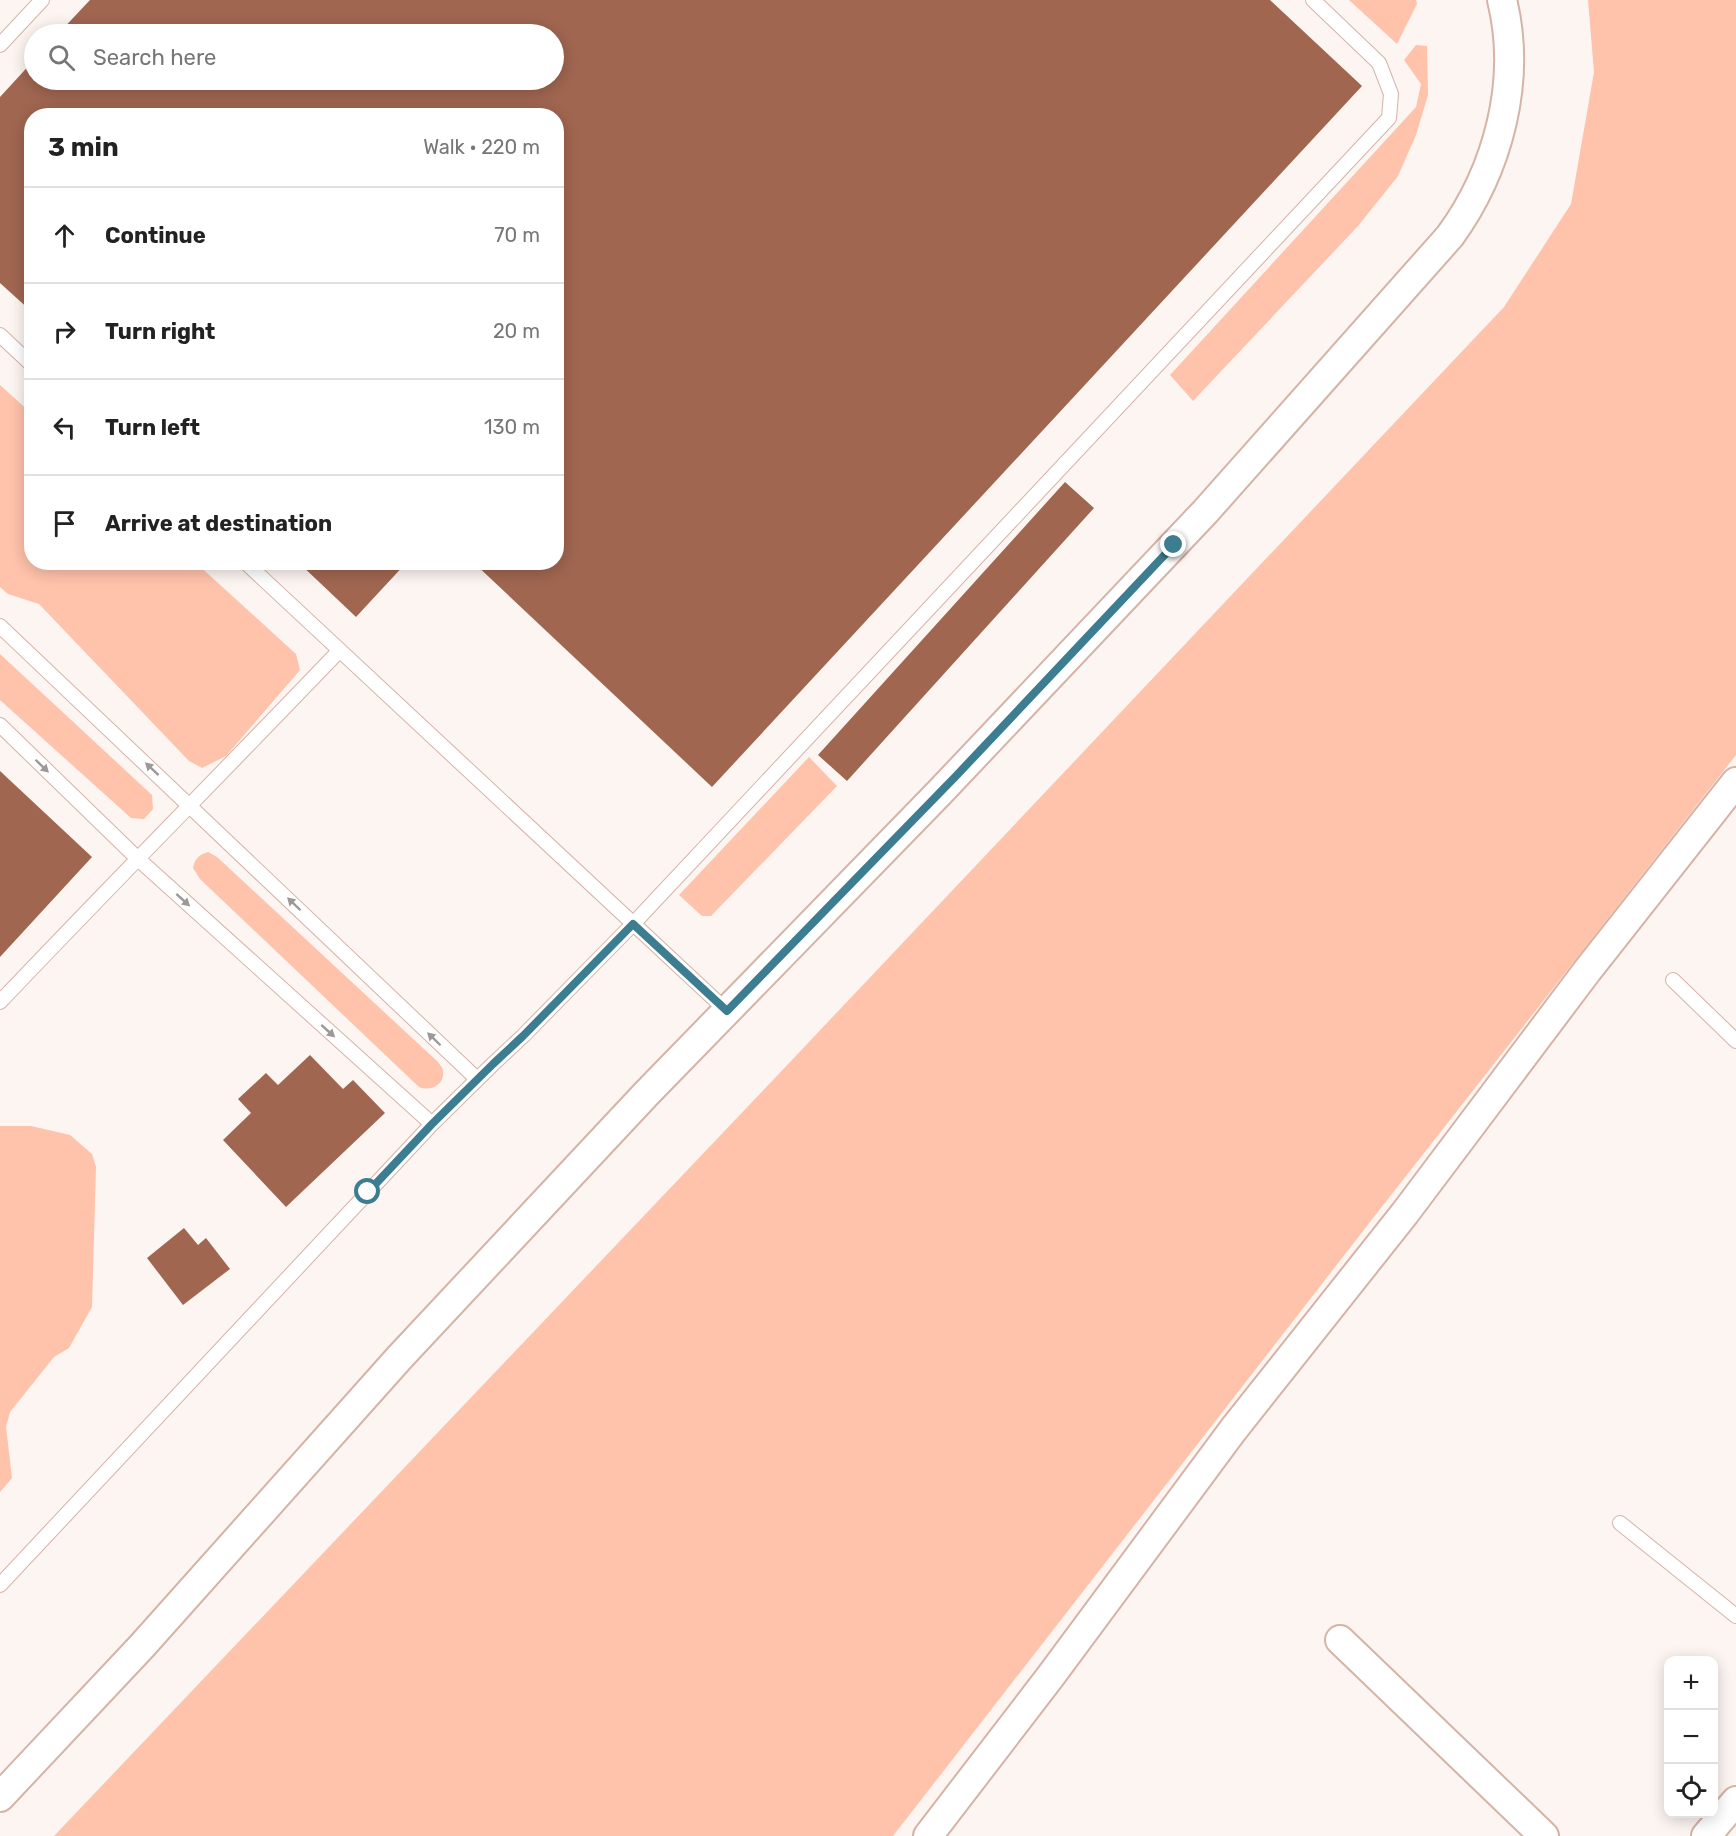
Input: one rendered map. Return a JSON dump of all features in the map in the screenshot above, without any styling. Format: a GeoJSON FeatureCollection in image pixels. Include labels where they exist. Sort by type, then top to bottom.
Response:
{"type":"FeatureCollection","features":[{"type":"Feature","properties":{"kind":"street"},"geometry":{"type":"LineString","coordinates":[[0,1797],[142,1646],[400,1357],[646,1094],[932,800],[1206,512],[1450,236],[1482,184],[1500,127],[1505,104],[1509,53],[1502,0]]}},
{"type":"Feature","properties":{"kind":"street"},"geometry":{"type":"LineString","coordinates":[[928,1836],[1050,1677],[1233,1430],[1405,1213],[1587,971],[1736,782]]}},
{"type":"Feature","properties":{"kind":"street"},"geometry":{"type":"LineString","coordinates":[[1340,1641],[1545,1836]]}},
{"type":"Feature","properties":{"kind":"street"},"geometry":{"type":"LineString","coordinates":[[1706,1836],[1736,1801]]}},
{"type":"Feature","properties":{"kind":"lane"},"geometry":{"type":"LineString","coordinates":[[0,45],[42,0]]}},
{"type":"Feature","properties":{"kind":"lane"},"geometry":{"type":"LineString","coordinates":[[0,1585],[432,1124],[523,1036],[633,924],[1389,118],[1391,94],[1379,63],[1313,0]]}},
{"type":"Feature","properties":{"kind":"lane"},"geometry":{"type":"LineString","coordinates":[[0,335],[24,358]]}},
{"type":"Feature","properties":{"kind":"lane"},"geometry":{"type":"LineString","coordinates":[[253,570],[727,1011]]}},
{"type":"Feature","properties":{"kind":"lane"},"geometry":{"type":"LineString","coordinates":[[0,626],[477,1079]]}},
{"type":"Feature","properties":{"kind":"lane"},"geometry":{"type":"LineString","coordinates":[[0,1002],[339,651]]}},
{"type":"Feature","properties":{"kind":"lane"},"geometry":{"type":"LineString","coordinates":[[0,725],[137,858],[432,1124]]}},
{"type":"Feature","properties":{"kind":"lane"},"geometry":{"type":"LineString","coordinates":[[1673,980],[1736,1041]]}},
{"type":"Feature","properties":{"kind":"lane"},"geometry":{"type":"LineString","coordinates":[[1620,1523],[1736,1616]]}},
{"type":"Feature","properties":{"kind":"shaded area"},"geometry":{"type":"Polygon","coordinates":[[[1349,0],[1416,0],[1417,4],[1397,44],[1349,0]]]}},
{"type":"Feature","properties":{"kind":"shaded area"},"geometry":{"type":"Polygon","coordinates":[[[1588,0],[1736,0],[1736,755],[893,1836],[54,1836],[1504,307],[1571,204],[1594,72],[1588,0]]]}},
{"type":"Feature","properties":{"kind":"shaded area"},"geometry":{"type":"Polygon","coordinates":[[[1416,45],[1427,46],[1428,95],[1416,135],[1398,176],[1358,226],[1193,401],[1170,375],[1416,107],[1421,84],[1404,60],[1416,45]]]}},
{"type":"Feature","properties":{"kind":"shaded area"},"geometry":{"type":"Polygon","coordinates":[[[0,385],[24,407],[24,570],[204,570],[296,654],[300,670],[226,756],[202,768],[189,761],[39,604],[8,594],[0,587],[0,385]]]}},
{"type":"Feature","properties":{"kind":"shaded area"},"geometry":{"type":"Polygon","coordinates":[[[0,654],[152,795],[153,809],[144,819],[131,818],[0,700],[0,654]]]}},
{"type":"Feature","properties":{"kind":"shaded area"},"geometry":{"type":"Polygon","coordinates":[[[809,757],[837,786],[711,916],[702,916],[679,895],[809,757]]]}},
{"type":"Feature","properties":{"kind":"shaded area"},"geometry":{"type":"Polygon","coordinates":[[[208,852],[217,857],[438,1062],[443,1071],[439,1084],[428,1089],[419,1087],[200,879],[193,868],[198,857],[208,852]]]}},
{"type":"Feature","properties":{"kind":"shaded area"},"geometry":{"type":"Polygon","coordinates":[[[0,1126],[31,1126],[70,1135],[92,1154],[96,1167],[92,1307],[69,1348],[54,1357],[10,1412],[6,1427],[12,1478],[0,1492],[0,1126]]]}},
{"type":"Feature","properties":{"kind":"building"},"geometry":{"type":"Polygon","coordinates":[[[90,0],[1270,0],[1362,86],[712,787],[481,570],[564,570],[564,108],[24,108],[24,305],[0,283],[0,97],[24,71],[24,90],[564,90],[564,24],[67,24],[90,0]]]}},
{"type":"Feature","properties":{"kind":"building"},"geometry":{"type":"Polygon","coordinates":[[[1065,482],[1094,508],[847,781],[818,755],[1065,482]]]}},
{"type":"Feature","properties":{"kind":"building"},"geometry":{"type":"Polygon","coordinates":[[[306,570],[400,570],[356,617],[306,570]]]}},
{"type":"Feature","properties":{"kind":"building"},"geometry":{"type":"Polygon","coordinates":[[[0,771],[92,857],[0,957],[0,771]]]}},
{"type":"Feature","properties":{"kind":"building"},"geometry":{"type":"Polygon","coordinates":[[[310,1055],[343,1089],[353,1080],[385,1113],[286,1207],[223,1140],[251,1113],[238,1099],[266,1073],[278,1085],[310,1055]]]}},
{"type":"Feature","properties":{"kind":"building"},"geometry":{"type":"Polygon","coordinates":[[[184,1228],[198,1245],[206,1238],[230,1269],[183,1305],[147,1258],[184,1228]]]}},
{"type":"Feature","properties":{"kind":"route"},"geometry":{"type":"LineString","coordinates":[[368,1192],[432,1124],[523,1036],[633,924],[727,1011],[956,776],[1174,545]]}}]}
